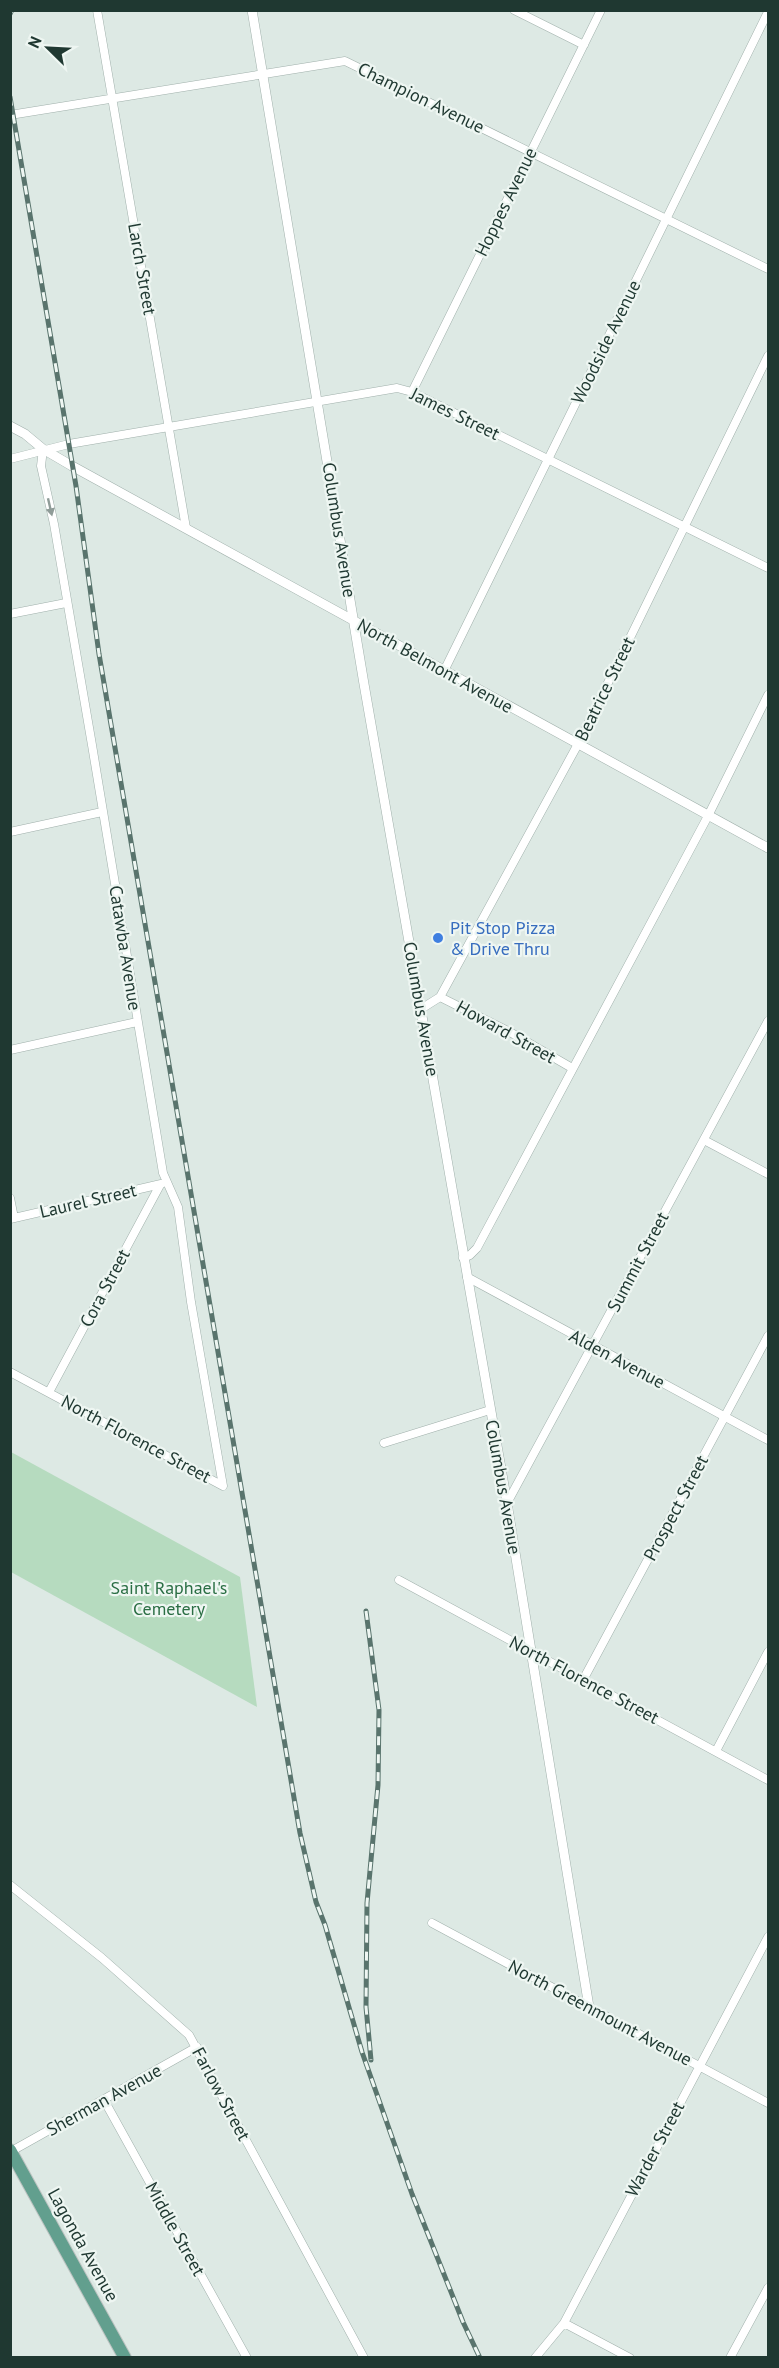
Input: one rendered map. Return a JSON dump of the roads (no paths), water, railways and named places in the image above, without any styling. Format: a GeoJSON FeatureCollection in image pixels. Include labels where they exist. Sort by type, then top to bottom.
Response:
{"type":"FeatureCollection","features":[{"type":"Feature","properties":{"kind":"main road","name":"Lagonda Avenue"},"geometry":{"type":"LineString","coordinates":[[11,2151],[125,2358]]}},
{"type":"Feature","properties":{"kind":"street","name":"Larch Street"},"geometry":{"type":"LineString","coordinates":[[97,10],[186,528]]}},
{"type":"Feature","properties":{"kind":"street","name":"Columbus Avenue"},"geometry":{"type":"LineString","coordinates":[[252,10],[420,1009],[507,1503],[589,2007]]}},
{"type":"Feature","properties":{"kind":"street"},"geometry":{"type":"LineString","coordinates":[[514,10],[584,45]]}},
{"type":"Feature","properties":{"kind":"street","name":"Hoppes Avenue"},"geometry":{"type":"LineString","coordinates":[[412,392],[601,10]]}},
{"type":"Feature","properties":{"kind":"street","name":"Woodside Avenue"},"geometry":{"type":"LineString","coordinates":[[444,671],[768,12]]}},
{"type":"Feature","properties":{"kind":"street","name":"Champion Avenue"},"geometry":{"type":"LineString","coordinates":[[10,115],[345,61],[768,269]]}},
{"type":"Feature","properties":{"kind":"street","name":"Beatrice Street"},"geometry":{"type":"LineString","coordinates":[[440,997],[578,744],[768,356]]}},
{"type":"Feature","properties":{"kind":"street","name":"James Street"},"geometry":{"type":"LineString","coordinates":[[10,459],[43,449],[394,388],[412,392],[768,568]]}},
{"type":"Feature","properties":{"kind":"street","name":"North Belmont Avenue"},"geometry":{"type":"LineString","coordinates":[[10,426],[25,434],[43,449],[768,848]]}},
{"type":"Feature","properties":{"kind":"street","name":"Catawba Avenue"},"geometry":{"type":"LineString","coordinates":[[43,449],[41,466],[54,524],[163,1184],[173,1193],[178,1207],[191,1302],[216,1444]]}},
{"type":"Feature","properties":{"kind":"street"},"geometry":{"type":"LineString","coordinates":[[10,614],[66,603]]}},
{"type":"Feature","properties":{"kind":"street"},"geometry":{"type":"LineString","coordinates":[[463,1258],[477,1248],[708,816],[768,695]]}},
{"type":"Feature","properties":{"kind":"street"},"geometry":{"type":"LineString","coordinates":[[10,832],[102,812]]}},
{"type":"Feature","properties":{"kind":"street"},"geometry":{"type":"LineString","coordinates":[[420,1009],[440,997]]}},
{"type":"Feature","properties":{"kind":"street","name":"Howard Street"},"geometry":{"type":"LineString","coordinates":[[440,997],[508,1030],[572,1068]]}},
{"type":"Feature","properties":{"kind":"street","name":"Summit Street"},"geometry":{"type":"LineString","coordinates":[[507,1503],[768,1021]]}},
{"type":"Feature","properties":{"kind":"street"},"geometry":{"type":"LineString","coordinates":[[10,1050],[137,1022]]}},
{"type":"Feature","properties":{"kind":"street"},"geometry":{"type":"LineString","coordinates":[[704,1140],[768,1174]]}},
{"type":"Feature","properties":{"kind":"street","name":"Laurel Street"},"geometry":{"type":"LineString","coordinates":[[12,1218],[163,1184]]}},
{"type":"Feature","properties":{"kind":"street","name":"Cora Street"},"geometry":{"type":"LineString","coordinates":[[49,1392],[163,1184]]}},
{"type":"Feature","properties":{"kind":"street"},"geometry":{"type":"LineString","coordinates":[[10,1198],[12,1218]]}},
{"type":"Feature","properties":{"kind":"street","name":"Alden Avenue"},"geometry":{"type":"LineString","coordinates":[[467,1277],[768,1440]]}},
{"type":"Feature","properties":{"kind":"street","name":"Prospect Street"},"geometry":{"type":"LineString","coordinates":[[583,1680],[768,1336]]}},
{"type":"Feature","properties":{"kind":"street","name":"North Florence Street"},"geometry":{"type":"LineString","coordinates":[[10,1372],[223,1486],[216,1444]]}},
{"type":"Feature","properties":{"kind":"street"},"geometry":{"type":"LineString","coordinates":[[384,1443],[490,1410]]}},
{"type":"Feature","properties":{"kind":"street","name":"North Florence Street"},"geometry":{"type":"LineString","coordinates":[[399,1580],[768,1780]]}},
{"type":"Feature","properties":{"kind":"street"},"geometry":{"type":"LineString","coordinates":[[716,1751],[768,1652]]}},
{"type":"Feature","properties":{"kind":"street","name":"Farlow Street"},"geometry":{"type":"LineString","coordinates":[[10,1885],[111,1966],[189,2035],[364,2358]]}},
{"type":"Feature","properties":{"kind":"street","name":"North Greenmount Avenue"},"geometry":{"type":"LineString","coordinates":[[432,1923],[768,2103]]}},
{"type":"Feature","properties":{"kind":"street","name":"Warder Street"},"geometry":{"type":"LineString","coordinates":[[535,2358],[564,2323],[768,1937]]}},
{"type":"Feature","properties":{"kind":"street","name":"Sherman Avenue"},"geometry":{"type":"LineString","coordinates":[[11,2151],[197,2047]]}},
{"type":"Feature","properties":{"kind":"street","name":"Middle Street"},"geometry":{"type":"LineString","coordinates":[[104,2100],[247,2358]]}},
{"type":"Feature","properties":{"kind":"street"},"geometry":{"type":"LineString","coordinates":[[730,2358],[768,2288]]}},
{"type":"Feature","properties":{"kind":"street"},"geometry":{"type":"LineString","coordinates":[[564,2323],[630,2358]]}},
{"type":"Feature","properties":{"kind":"railway"},"geometry":{"type":"LineString","coordinates":[[10,14],[12,10]]}},
{"type":"Feature","properties":{"kind":"railway"},"geometry":{"type":"LineString","coordinates":[[10,97],[76,486],[99,654],[300,1833],[316,1902],[325,1925],[362,2052],[412,2194],[463,2322],[480,2358]]}},
{"type":"Feature","properties":{"kind":"railway"},"geometry":{"type":"LineString","coordinates":[[366,1611],[379,1710],[378,1785],[367,1903],[366,2007],[371,2060]]}},
{"type":"Feature","properties":{"kind":"place","name":"Pit Stop Pizza & Drive Thru"},"geometry":{"type":"Point","coordinates":[438,938]}},
{"type":"Feature","properties":{"kind":"park label","name":"Saint Raphael's Cemetery"},"geometry":{"type":"Point","coordinates":[169,1598]}}]}
